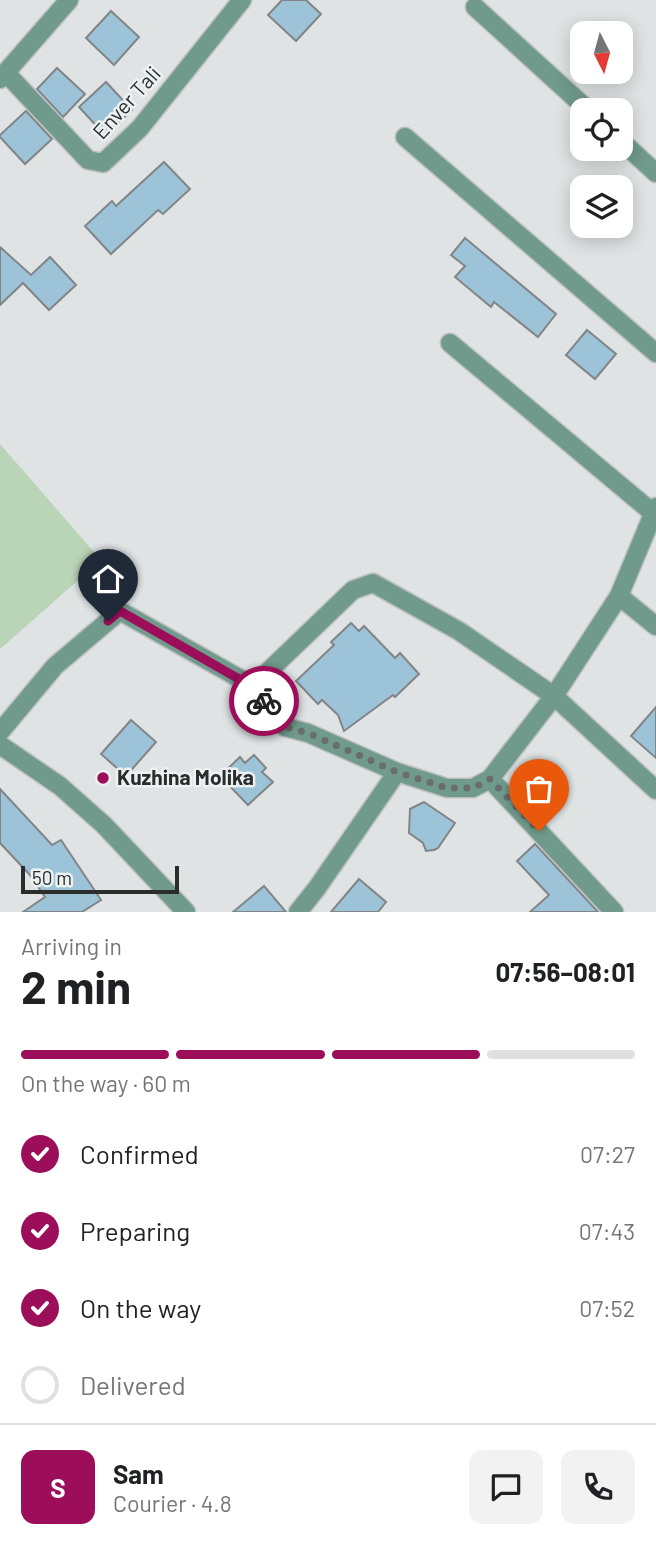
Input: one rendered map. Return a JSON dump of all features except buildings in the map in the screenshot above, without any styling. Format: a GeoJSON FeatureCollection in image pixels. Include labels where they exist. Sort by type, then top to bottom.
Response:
{"type":"FeatureCollection","features":[{"type":"Feature","properties":{"kind":"street","name":"Enver Tali"},"geometry":{"type":"LineString","coordinates":[[69,0],[3,76],[88,160],[103,163],[140,128],[242,0]]}},
{"type":"Feature","properties":{"kind":"street"},"geometry":{"type":"LineString","coordinates":[[475,7],[575,98]]}},
{"type":"Feature","properties":{"kind":"street"},"geometry":{"type":"LineString","coordinates":[[405,136],[656,352]]}},
{"type":"Feature","properties":{"kind":"street"},"geometry":{"type":"LineString","coordinates":[[633,152],[656,173]]}},
{"type":"Feature","properties":{"kind":"street"},"geometry":{"type":"LineString","coordinates":[[0,732],[55,666],[120,611],[253,687],[285,727],[308,733],[397,772],[447,788],[473,788],[490,779],[554,696],[619,596],[655,510],[450,343]]}},
{"type":"Feature","properties":{"kind":"street"},"geometry":{"type":"LineString","coordinates":[[253,687],[353,590],[373,583],[459,631],[554,696],[656,790]]}},
{"type":"Feature","properties":{"kind":"street"},"geometry":{"type":"LineString","coordinates":[[619,596],[656,626]]}},
{"type":"Feature","properties":{"kind":"street"},"geometry":{"type":"LineString","coordinates":[[0,746],[60,786],[104,825],[187,912]]}},
{"type":"Feature","properties":{"kind":"street"},"geometry":{"type":"LineString","coordinates":[[298,912],[397,772]]}},
{"type":"Feature","properties":{"kind":"street"},"geometry":{"type":"LineString","coordinates":[[490,779],[614,912]]}},
{"type":"Feature","properties":{"kind":"green space"},"geometry":{"type":"Polygon","coordinates":[[[0,444],[101,560],[0,649],[0,444]]]}},
{"type":"Feature","properties":{"kind":"way so far"},"geometry":{"type":"LineString","coordinates":[[264,701],[285,727],[308,733],[397,772],[447,788],[473,788],[490,779],[539,831]]}},
{"type":"Feature","properties":{"kind":"place","name":"Kuzhina Molika"},"geometry":{"type":"Point","coordinates":[103,778]}},
{"type":"Feature","properties":{"kind":"route"},"geometry":{"type":"LineString","coordinates":[[108,621],[120,611],[253,687],[264,701]]}}]}
